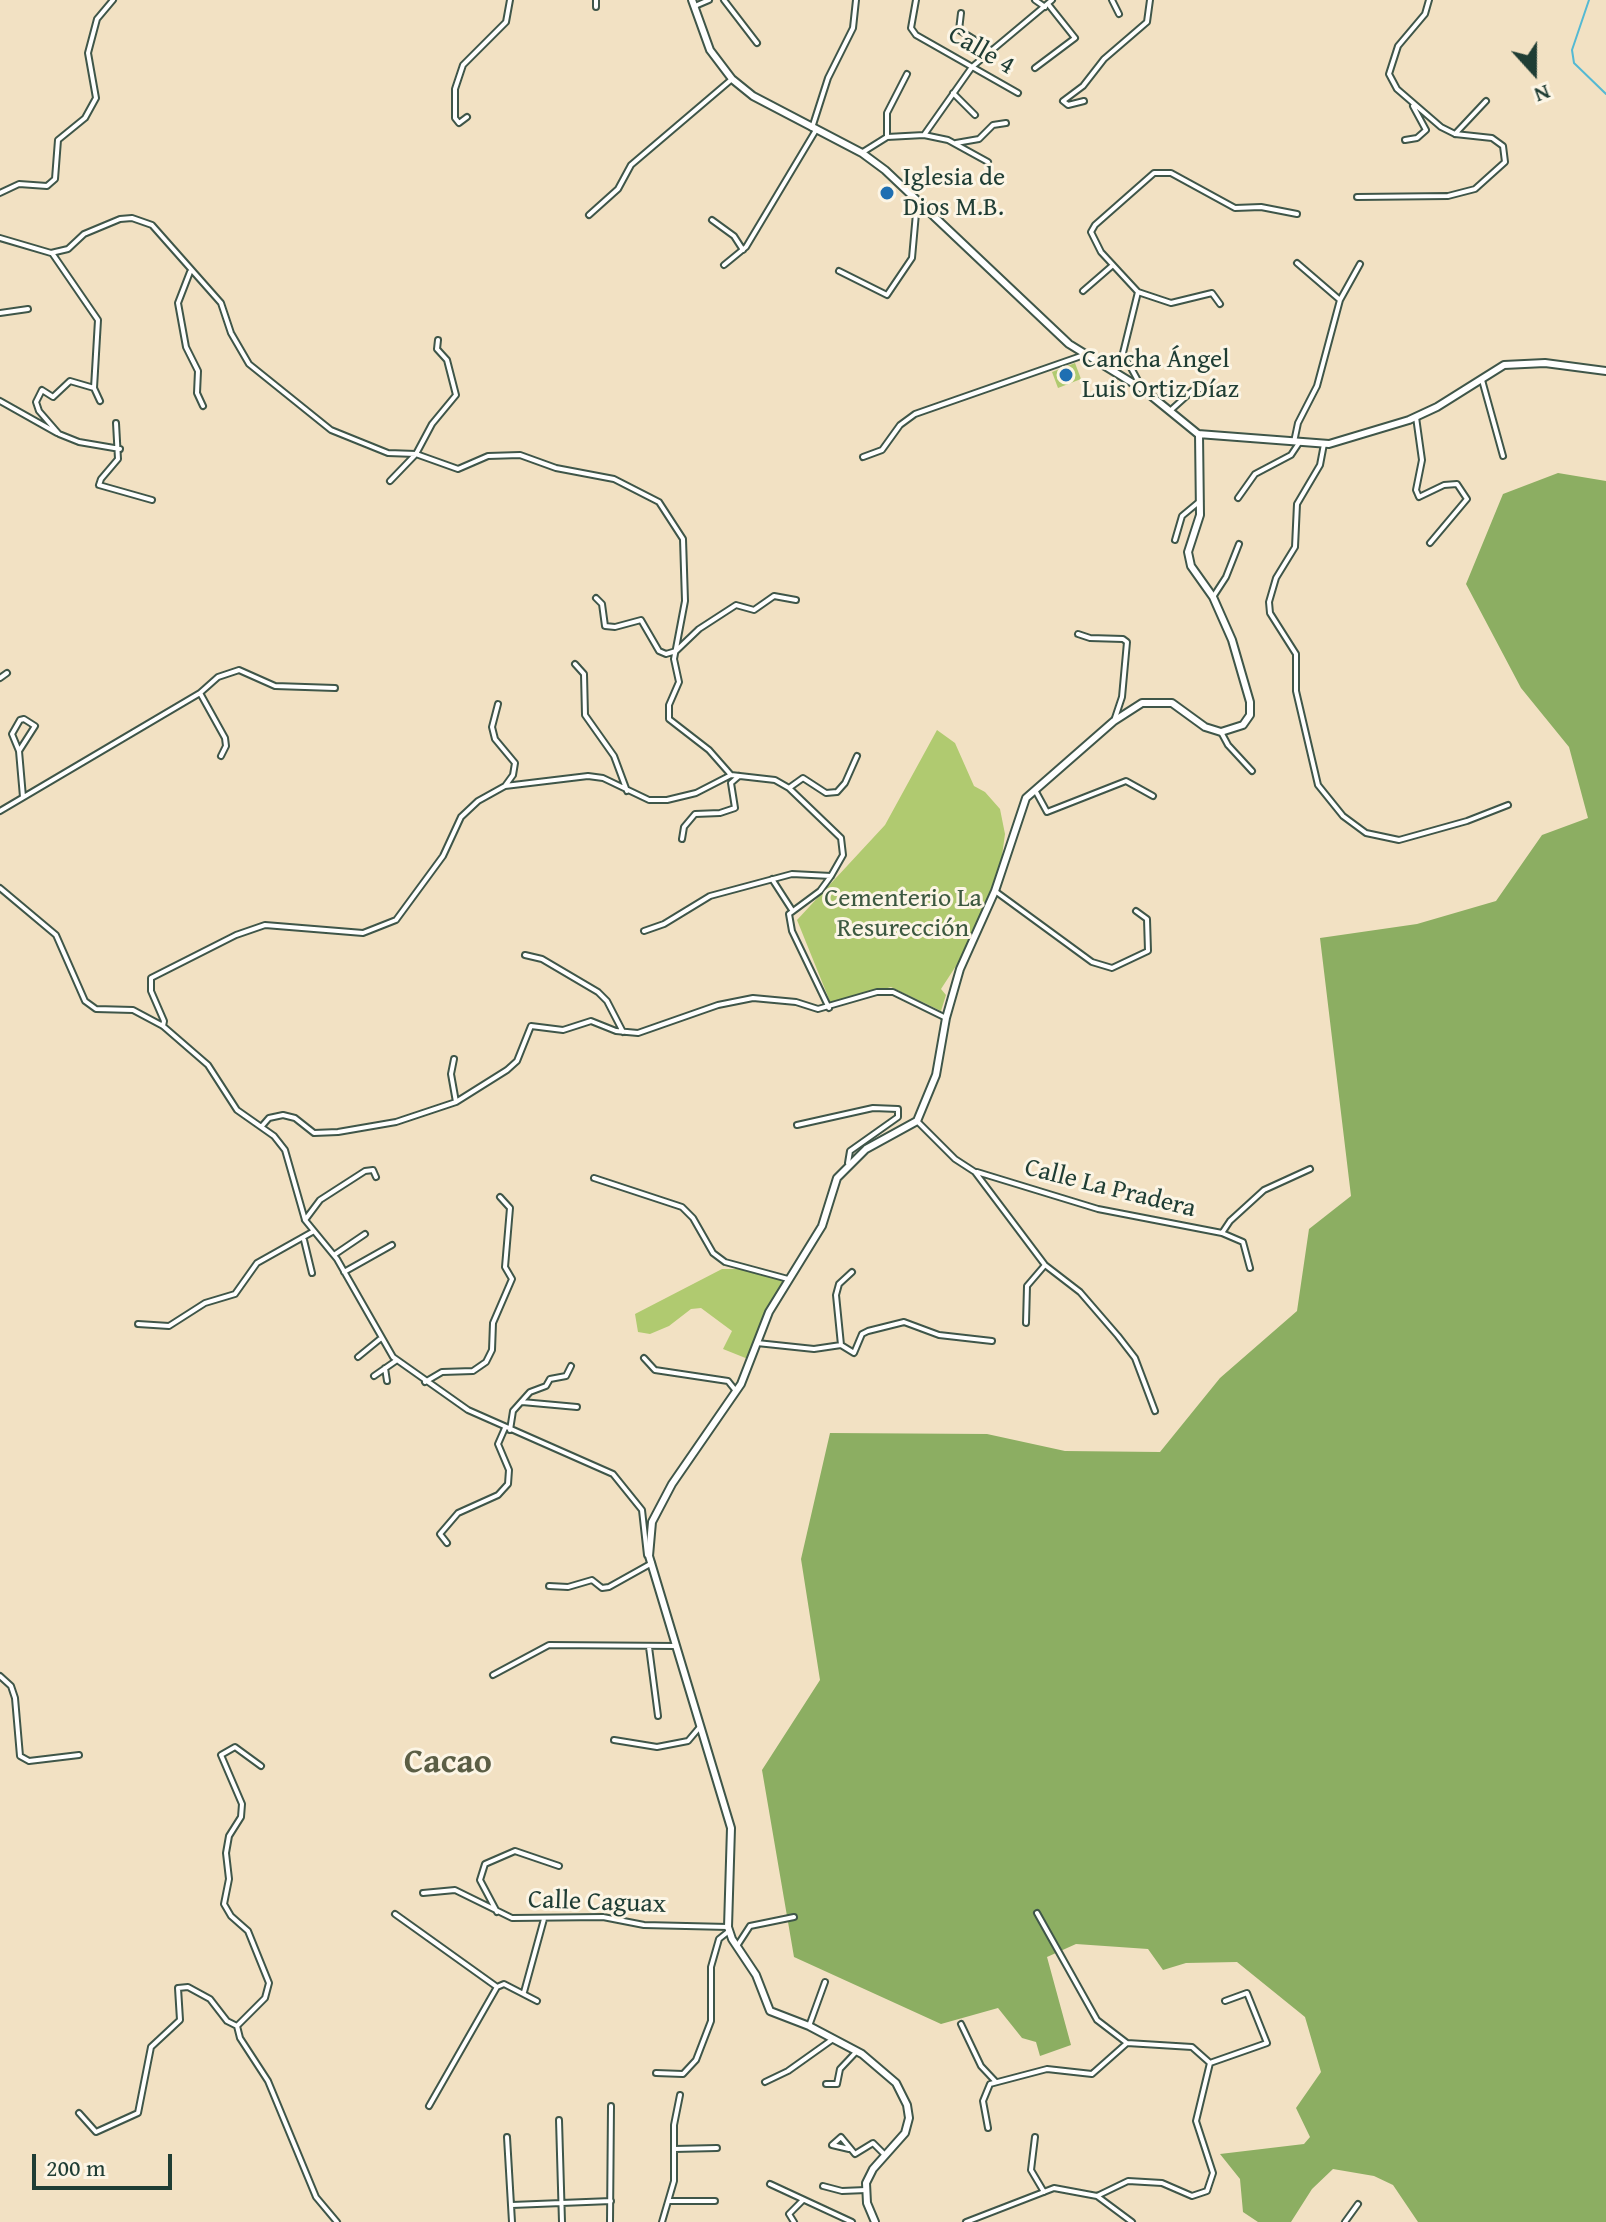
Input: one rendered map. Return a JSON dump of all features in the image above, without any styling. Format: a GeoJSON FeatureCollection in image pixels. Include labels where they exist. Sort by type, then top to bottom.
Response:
{"type":"FeatureCollection","features":[{"type":"Feature","properties":{"kind":"street"},"geometry":{"type":"LineString","coordinates":[[0,193],[19,184],[47,186],[55,179],[58,140],[85,118],[96,98],[88,53],[97,19],[113,0]]}},
{"type":"Feature","properties":{"kind":"street"},"geometry":{"type":"LineString","coordinates":[[467,117],[459,123],[455,118],[455,89],[463,65],[506,22],[510,0]]}},
{"type":"Feature","properties":{"kind":"street"},"geometry":{"type":"LineString","coordinates":[[596,0],[596,7]]}},
{"type":"Feature","properties":{"kind":"street"},"geometry":{"type":"LineString","coordinates":[[709,0],[694,3],[710,50],[732,79],[753,96],[862,153],[1003,285],[1084,355],[1144,390],[1199,434],[1324,444],[1416,417],[1504,365],[1525,363],[1606,371]]}},
{"type":"Feature","properties":{"kind":"street"},"geometry":{"type":"LineString","coordinates":[[724,0],[757,43]]}},
{"type":"Feature","properties":{"kind":"street"},"geometry":{"type":"LineString","coordinates":[[724,265],[743,250],[814,129],[828,78],[853,28],[856,0]]}},
{"type":"Feature","properties":{"kind":"street","name":"Calle 4"},"geometry":{"type":"LineString","coordinates":[[916,0],[911,28],[916,35],[1018,93]]}},
{"type":"Feature","properties":{"kind":"street"},"geometry":{"type":"LineString","coordinates":[[1035,0],[1048,3],[1075,38],[1035,68]]}},
{"type":"Feature","properties":{"kind":"street"},"geometry":{"type":"LineString","coordinates":[[1112,0],[1119,14]]}},
{"type":"Feature","properties":{"kind":"street"},"geometry":{"type":"LineString","coordinates":[[1084,101],[1068,105],[1063,101],[1083,86],[1104,59],[1147,22],[1150,0]]}},
{"type":"Feature","properties":{"kind":"street"},"geometry":{"type":"LineString","coordinates":[[1357,197],[1448,196],[1475,189],[1505,162],[1503,146],[1492,138],[1455,134],[1412,104],[1397,89],[1389,74],[1398,46],[1425,14],[1429,0]]}},
{"type":"Feature","properties":{"kind":"street"},"geometry":{"type":"LineString","coordinates":[[924,135],[972,67],[1048,3]]}},
{"type":"Feature","properties":{"kind":"street"},"geometry":{"type":"LineString","coordinates":[[961,13],[959,30],[991,50]]}},
{"type":"Feature","properties":{"kind":"street"},"geometry":{"type":"LineString","coordinates":[[887,137],[887,113],[907,74]]}},
{"type":"Feature","properties":{"kind":"street"},"geometry":{"type":"LineString","coordinates":[[589,215],[618,189],[631,165],[732,79]]}},
{"type":"Feature","properties":{"kind":"street"},"geometry":{"type":"LineString","coordinates":[[953,93],[975,115]]}},
{"type":"Feature","properties":{"kind":"street"},"geometry":{"type":"LineString","coordinates":[[1455,134],[1486,101]]}},
{"type":"Feature","properties":{"kind":"street"},"geometry":{"type":"LineString","coordinates":[[1405,140],[1417,138],[1426,130],[1412,104]]}},
{"type":"Feature","properties":{"kind":"street"},"geometry":{"type":"LineString","coordinates":[[953,144],[979,139],[993,125],[1006,123]]}},
{"type":"Feature","properties":{"kind":"street"},"geometry":{"type":"LineString","coordinates":[[862,153],[873,143],[887,137],[924,135],[953,144],[988,162]]}},
{"type":"Feature","properties":{"kind":"street"},"geometry":{"type":"LineString","coordinates":[[1220,304],[1212,293],[1171,303],[1138,292],[1113,265],[1091,232],[1121,200],[1154,173],[1171,173],[1235,208],[1261,207],[1297,214]]}},
{"type":"Feature","properties":{"kind":"street"},"geometry":{"type":"LineString","coordinates":[[839,271],[887,295],[912,258],[917,202]]}},
{"type":"Feature","properties":{"kind":"street"},"geometry":{"type":"LineString","coordinates":[[0,238],[51,253],[68,249],[97,228],[132,218],[152,225],[190,272],[221,303],[231,333],[249,364],[316,420],[345,437],[388,453],[416,454],[458,469],[488,456],[520,455],[556,468],[614,479],[659,502],[683,539],[685,601],[676,651],[679,682],[669,705],[669,719],[709,750],[731,775]]}},
{"type":"Feature","properties":{"kind":"street"},"geometry":{"type":"LineString","coordinates":[[712,220],[734,236],[743,250]]}},
{"type":"Feature","properties":{"kind":"street"},"geometry":{"type":"LineString","coordinates":[[51,253],[98,320],[94,388],[100,401]]}},
{"type":"Feature","properties":{"kind":"street"},"geometry":{"type":"LineString","coordinates":[[1297,263],[1340,300]]}},
{"type":"Feature","properties":{"kind":"street"},"geometry":{"type":"LineString","coordinates":[[1238,498],[1255,474],[1291,455],[1297,442],[1298,423],[1317,386],[1340,300],[1360,264]]}},
{"type":"Feature","properties":{"kind":"street"},"geometry":{"type":"LineString","coordinates":[[1083,291],[1113,265]]}},
{"type":"Feature","properties":{"kind":"street"},"geometry":{"type":"LineString","coordinates":[[190,272],[178,303],[186,347],[198,371],[197,393],[203,406]]}},
{"type":"Feature","properties":{"kind":"street"},"geometry":{"type":"LineString","coordinates":[[1138,292],[1133,323],[1123,343],[1123,359],[1144,390]]}},
{"type":"Feature","properties":{"kind":"street"},"geometry":{"type":"LineString","coordinates":[[0,313],[28,309]]}},
{"type":"Feature","properties":{"kind":"street"},"geometry":{"type":"LineString","coordinates":[[390,481],[416,454],[432,424],[456,395],[447,360],[437,349],[438,340]]}},
{"type":"Feature","properties":{"kind":"street"},"geometry":{"type":"LineString","coordinates":[[863,457],[882,450],[900,425],[915,414],[1084,355]]}},
{"type":"Feature","properties":{"kind":"street"},"geometry":{"type":"LineString","coordinates":[[1481,377],[1489,415],[1503,456]]}},
{"type":"Feature","properties":{"kind":"street"},"geometry":{"type":"LineString","coordinates":[[59,434],[39,411],[38,393],[42,390],[53,397],[70,381],[94,388]]}},
{"type":"Feature","properties":{"kind":"street"},"geometry":{"type":"LineString","coordinates":[[1170,412],[1192,391],[1212,386]]}},
{"type":"Feature","properties":{"kind":"street"},"geometry":{"type":"LineString","coordinates":[[0,401],[59,434],[79,442],[120,449]]}},
{"type":"Feature","properties":{"kind":"street"},"geometry":{"type":"LineString","coordinates":[[1416,417],[1422,460],[1416,490],[1419,497],[1444,485],[1457,484],[1467,499],[1430,543]]}},
{"type":"Feature","properties":{"kind":"street"},"geometry":{"type":"LineString","coordinates":[[116,423],[120,449],[118,459],[99,485],[152,500]]}},
{"type":"Feature","properties":{"kind":"street"},"geometry":{"type":"LineString","coordinates":[[549,1586],[568,1587],[592,1580],[602,1588],[609,1587],[649,1557],[657,1511],[736,1391],[769,1312],[822,1226],[837,1178],[848,1163],[866,1149],[917,1121],[936,1075],[946,1018],[960,969],[995,891],[1022,807],[1034,788],[1114,721],[1142,703],[1158,700],[1172,703],[1205,727],[1221,732],[1243,725],[1250,715],[1250,702],[1232,640],[1213,597],[1191,566],[1188,552],[1200,515],[1199,434]]}},
{"type":"Feature","properties":{"kind":"street"},"geometry":{"type":"LineString","coordinates":[[1324,444],[1320,465],[1297,504],[1295,547],[1276,578],[1269,602],[1270,613],[1296,654],[1296,691],[1318,785],[1343,816],[1366,833],[1399,840],[1467,821],[1508,805]]}},
{"type":"Feature","properties":{"kind":"street"},"geometry":{"type":"LineString","coordinates":[[1175,540],[1182,516],[1200,501]]}},
{"type":"Feature","properties":{"kind":"street"},"geometry":{"type":"LineString","coordinates":[[1213,597],[1226,577],[1239,544]]}},
{"type":"Feature","properties":{"kind":"street"},"geometry":{"type":"LineString","coordinates":[[596,598],[602,604],[605,626],[615,627],[641,620],[659,651],[676,651],[699,629],[736,605],[754,610],[774,596],[796,600]]}},
{"type":"Feature","properties":{"kind":"street"},"geometry":{"type":"LineString","coordinates":[[1078,634],[1127,642],[1122,697],[1114,721]]}},
{"type":"Feature","properties":{"kind":"street"},"geometry":{"type":"LineString","coordinates":[[575,664],[584,674],[585,715],[614,756],[627,791]]}},
{"type":"Feature","properties":{"kind":"street"},"geometry":{"type":"LineString","coordinates":[[0,811],[200,693],[218,677],[239,670],[275,686],[335,688]]}},
{"type":"Feature","properties":{"kind":"street"},"geometry":{"type":"LineString","coordinates":[[0,678],[7,673]]}},
{"type":"Feature","properties":{"kind":"street"},"geometry":{"type":"LineString","coordinates":[[200,693],[225,738],[226,746],[221,756]]}},
{"type":"Feature","properties":{"kind":"street"},"geometry":{"type":"LineString","coordinates":[[498,704],[492,727],[495,739],[515,763],[513,775],[505,786]]}},
{"type":"Feature","properties":{"kind":"street"},"geometry":{"type":"LineString","coordinates":[[19,751],[35,726],[24,719],[20,720],[12,734],[19,751],[23,797]]}},
{"type":"Feature","properties":{"kind":"street"},"geometry":{"type":"LineString","coordinates":[[1221,732],[1228,745],[1252,771]]}},
{"type":"Feature","properties":{"kind":"street"},"geometry":{"type":"LineString","coordinates":[[789,788],[803,778],[826,793],[837,792],[845,783],[857,756]]}},
{"type":"Feature","properties":{"kind":"street"},"geometry":{"type":"LineString","coordinates":[[163,1026],[164,1021],[151,991],[151,978],[236,935],[265,925],[295,925],[363,933],[396,920],[443,856],[461,817],[478,801],[505,786],[588,776],[603,778],[649,800],[667,800],[696,793],[731,775],[775,780],[789,788],[841,838],[843,855],[831,876],[820,891],[789,914],[792,931],[829,1008]]}},
{"type":"Feature","properties":{"kind":"street"},"geometry":{"type":"LineString","coordinates":[[682,839],[684,827],[695,814],[720,813],[735,808],[731,783],[740,775]]}},
{"type":"Feature","properties":{"kind":"street"},"geometry":{"type":"LineString","coordinates":[[1034,788],[1047,812],[1126,781],[1153,796]]}},
{"type":"Feature","properties":{"kind":"street"},"geometry":{"type":"LineString","coordinates":[[644,931],[664,924],[710,896],[792,874],[831,876]]}},
{"type":"Feature","properties":{"kind":"street"},"geometry":{"type":"LineString","coordinates":[[772,879],[792,910]]}},
{"type":"Feature","properties":{"kind":"street"},"geometry":{"type":"LineString","coordinates":[[0,888],[56,935],[85,1001],[96,1009],[133,1010],[163,1026],[208,1065],[237,1110],[262,1126],[285,1150],[305,1220],[334,1256],[380,1339],[397,1360],[468,1410],[613,1474],[642,1510],[649,1557],[731,1828],[729,1929],[756,1975],[770,2011],[809,2026],[882,2068],[907,2105],[909,2118],[905,2133],[873,2169],[866,2190],[867,2203],[875,2222]]}},
{"type":"Feature","properties":{"kind":"street"},"geometry":{"type":"LineString","coordinates":[[995,891],[1092,962],[1112,968],[1148,951],[1147,919],[1136,911]]}},
{"type":"Feature","properties":{"kind":"street"},"geometry":{"type":"LineString","coordinates":[[525,955],[542,959],[598,992],[607,1001],[623,1032]]}},
{"type":"Feature","properties":{"kind":"street"},"geometry":{"type":"LineString","coordinates":[[262,1126],[269,1118],[283,1115],[295,1118],[314,1133],[338,1132],[396,1122],[456,1102],[517,1061],[531,1026],[563,1030],[591,1021],[623,1032],[652,1031],[718,1005],[753,998],[829,1008],[877,992],[893,992],[946,1018]]}},
{"type":"Feature","properties":{"kind":"street"},"geometry":{"type":"LineString","coordinates":[[454,1059],[451,1074],[456,1102]]}},
{"type":"Feature","properties":{"kind":"street"},"geometry":{"type":"LineString","coordinates":[[797,1125],[873,1108],[898,1109],[898,1117],[850,1151],[848,1163]]}},
{"type":"Feature","properties":{"kind":"street"},"geometry":{"type":"LineString","coordinates":[[917,1121],[955,1159],[975,1172],[1045,1265],[1080,1292],[1126,1347],[1145,1380],[1155,1411]]}},
{"type":"Feature","properties":{"kind":"street","name":"Calle La Pradera"},"geometry":{"type":"LineString","coordinates":[[975,1172],[1098,1209],[1222,1233],[1230,1221],[1264,1190],[1310,1169]]}},
{"type":"Feature","properties":{"kind":"street"},"geometry":{"type":"LineString","coordinates":[[305,1220],[320,1200],[365,1171],[373,1170],[376,1177]]}},
{"type":"Feature","properties":{"kind":"street"},"geometry":{"type":"LineString","coordinates":[[594,1178],[682,1207],[693,1218],[713,1253],[725,1262],[788,1279]]}},
{"type":"Feature","properties":{"kind":"street"},"geometry":{"type":"LineString","coordinates":[[425,1382],[442,1372],[473,1371],[486,1362],[492,1350],[493,1323],[512,1279],[505,1267],[510,1208],[500,1197]]}},
{"type":"Feature","properties":{"kind":"street"},"geometry":{"type":"LineString","coordinates":[[138,1324],[169,1326],[205,1303],[235,1294],[257,1263],[304,1240],[314,1231]]}},
{"type":"Feature","properties":{"kind":"street"},"geometry":{"type":"LineString","coordinates":[[1222,1233],[1243,1242],[1250,1268]]}},
{"type":"Feature","properties":{"kind":"street"},"geometry":{"type":"LineString","coordinates":[[334,1256],[365,1234]]}},
{"type":"Feature","properties":{"kind":"street"},"geometry":{"type":"LineString","coordinates":[[304,1240],[312,1273]]}},
{"type":"Feature","properties":{"kind":"street"},"geometry":{"type":"LineString","coordinates":[[344,1272],[392,1245]]}},
{"type":"Feature","properties":{"kind":"street"},"geometry":{"type":"LineString","coordinates":[[1026,1323],[1027,1286],[1045,1265]]}},
{"type":"Feature","properties":{"kind":"street"},"geometry":{"type":"LineString","coordinates":[[841,1345],[836,1295],[839,1284],[852,1272]]}},
{"type":"Feature","properties":{"kind":"street"},"geometry":{"type":"LineString","coordinates":[[757,1343],[814,1349],[841,1345],[854,1353],[862,1334],[904,1322],[939,1335],[992,1341]]}},
{"type":"Feature","properties":{"kind":"street"},"geometry":{"type":"LineString","coordinates":[[358,1357],[380,1339]]}},
{"type":"Feature","properties":{"kind":"street"},"geometry":{"type":"LineString","coordinates":[[644,1358],[655,1370],[728,1381],[736,1391]]}},
{"type":"Feature","properties":{"kind":"street"},"geometry":{"type":"LineString","coordinates":[[374,1376],[397,1360]]}},
{"type":"Feature","properties":{"kind":"street"},"geometry":{"type":"LineString","coordinates":[[447,1543],[440,1534],[458,1513],[498,1495],[508,1484],[509,1470],[498,1444],[508,1429],[513,1411],[550,1379],[566,1376],[571,1366]]}},
{"type":"Feature","properties":{"kind":"street"},"geometry":{"type":"LineString","coordinates":[[385,1368],[387,1381]]}},
{"type":"Feature","properties":{"kind":"street"},"geometry":{"type":"LineString","coordinates":[[522,1402],[577,1407]]}},
{"type":"Feature","properties":{"kind":"street"},"geometry":{"type":"LineString","coordinates":[[493,1675],[549,1645],[678,1646]]}},
{"type":"Feature","properties":{"kind":"street"},"geometry":{"type":"LineString","coordinates":[[649,1647],[658,1716]]}},
{"type":"Feature","properties":{"kind":"street"},"geometry":{"type":"LineString","coordinates":[[0,1676],[11,1686],[15,1698],[20,1756],[29,1761],[79,1755]]}},
{"type":"Feature","properties":{"kind":"street"},"geometry":{"type":"LineString","coordinates":[[614,1740],[657,1747],[688,1741],[699,1728]]}},
{"type":"Feature","properties":{"kind":"street"},"geometry":{"type":"LineString","coordinates":[[237,2026],[265,1998],[269,1983],[248,1931],[231,1916],[224,1904],[229,1879],[226,1853],[229,1836],[241,1817],[242,1804],[221,1755],[235,1747],[261,1766]]}},
{"type":"Feature","properties":{"kind":"street"},"geometry":{"type":"LineString","coordinates":[[498,1914],[480,1880],[485,1864],[515,1851],[559,1866]]}},
{"type":"Feature","properties":{"kind":"street","name":"Calle Caguax"},"geometry":{"type":"LineString","coordinates":[[423,1893],[455,1890],[498,1914],[512,1918],[544,1919],[558,1915],[603,1917],[644,1925],[729,1929]]}},
{"type":"Feature","properties":{"kind":"street"},"geometry":{"type":"LineString","coordinates":[[1037,1913],[1097,2020],[1127,2043],[1192,2047],[1210,2063]]}},
{"type":"Feature","properties":{"kind":"street"},"geometry":{"type":"LineString","coordinates":[[395,1914],[497,1987]]}},
{"type":"Feature","properties":{"kind":"street"},"geometry":{"type":"LineString","coordinates":[[737,1946],[750,1926],[794,1917]]}},
{"type":"Feature","properties":{"kind":"street"},"geometry":{"type":"LineString","coordinates":[[524,1992],[544,1919]]}},
{"type":"Feature","properties":{"kind":"street"},"geometry":{"type":"LineString","coordinates":[[656,2073],[683,2074],[696,2060],[711,2021],[711,1967],[719,1939],[729,1929]]}},
{"type":"Feature","properties":{"kind":"street"},"geometry":{"type":"LineString","coordinates":[[809,2026],[825,1982]]}},
{"type":"Feature","properties":{"kind":"street"},"geometry":{"type":"LineString","coordinates":[[429,2106],[497,1987],[504,1984],[537,2001]]}},
{"type":"Feature","properties":{"kind":"street"},"geometry":{"type":"LineString","coordinates":[[79,2113],[96,2132],[138,2113],[151,2047],[180,2020],[178,1988],[188,1987],[210,1999],[227,2021],[237,2026],[240,2038],[268,2081],[316,2197],[337,2222]]}},
{"type":"Feature","properties":{"kind":"street"},"geometry":{"type":"LineString","coordinates":[[1210,2063],[1267,2043],[1247,1993],[1225,2001]]}},
{"type":"Feature","properties":{"kind":"street"},"geometry":{"type":"LineString","coordinates":[[961,2024],[981,2066],[996,2082]]}},
{"type":"Feature","properties":{"kind":"street"},"geometry":{"type":"LineString","coordinates":[[765,2082],[788,2071],[833,2039]]}},
{"type":"Feature","properties":{"kind":"street"},"geometry":{"type":"LineString","coordinates":[[988,2128],[984,2093],[996,2082],[1047,2069],[1092,2074],[1127,2043]]}},
{"type":"Feature","properties":{"kind":"street"},"geometry":{"type":"LineString","coordinates":[[826,2084],[837,2084],[840,2069],[857,2051]]}},
{"type":"Feature","properties":{"kind":"street"},"geometry":{"type":"LineString","coordinates":[[1097,2196],[1128,2181],[1162,2183],[1192,2196],[1207,2191],[1213,2173],[1196,2121],[1210,2063]]}},
{"type":"Feature","properties":{"kind":"street"},"geometry":{"type":"LineString","coordinates":[[662,2222],[674,2181],[680,2095]]}},
{"type":"Feature","properties":{"kind":"street"},"geometry":{"type":"LineString","coordinates":[[610,2222],[611,2106]]}},
{"type":"Feature","properties":{"kind":"street"},"geometry":{"type":"LineString","coordinates":[[559,2120],[564,2203],[562,2222]]}},
{"type":"Feature","properties":{"kind":"street"},"geometry":{"type":"LineString","coordinates":[[507,2137],[512,2222]]}},
{"type":"Feature","properties":{"kind":"street"},"geometry":{"type":"LineString","coordinates":[[1035,2137],[1031,2170],[1044,2192]]}},
{"type":"Feature","properties":{"kind":"street"},"geometry":{"type":"LineString","coordinates":[[849,2149],[855,2154],[873,2143],[885,2155]]}},
{"type":"Feature","properties":{"kind":"street"},"geometry":{"type":"LineString","coordinates":[[674,2149],[717,2148]]}},
{"type":"Feature","properties":{"kind":"street"},"geometry":{"type":"LineString","coordinates":[[770,2184],[852,2222]]}},
{"type":"Feature","properties":{"kind":"street"},"geometry":{"type":"LineString","coordinates":[[823,2186],[842,2191],[866,2190]]}},
{"type":"Feature","properties":{"kind":"street"},"geometry":{"type":"LineString","coordinates":[[966,2222],[1044,2192],[1069,2188],[1097,2196],[1132,2222]]}},
{"type":"Feature","properties":{"kind":"street"},"geometry":{"type":"LineString","coordinates":[[794,2222],[789,2214],[803,2200]]}},
{"type":"Feature","properties":{"kind":"street"},"geometry":{"type":"LineString","coordinates":[[512,2205],[611,2201]]}},
{"type":"Feature","properties":{"kind":"street"},"geometry":{"type":"LineString","coordinates":[[669,2201],[715,2201]]}},
{"type":"Feature","properties":{"kind":"street"},"geometry":{"type":"LineString","coordinates":[[1345,2222],[1358,2204]]}},
{"type":"Feature","properties":{"kind":"green space","name":"Cancha Ángel Luis Ortiz Díaz"},"geometry":{"type":"Polygon","coordinates":[[[1075,363],[1081,379],[1058,388],[1052,372],[1075,363]]]}},
{"type":"Feature","properties":{"kind":"green space"},"geometry":{"type":"Polygon","coordinates":[[[1558,473],[1606,481],[1606,2222],[1418,2222],[1393,2185],[1374,2176],[1333,2169],[1312,2189],[1291,2222],[1258,2222],[1243,2212],[1240,2179],[1220,2154],[1304,2144],[1310,2137],[1296,2108],[1321,2072],[1305,2017],[1237,1962],[1186,1963],[1163,1970],[1148,1949],[1076,1944],[1047,1957],[1071,2045],[1040,2056],[1036,2042],[1022,2038],[998,2008],[941,2024],[794,1957],[762,1770],[820,1680],[801,1559],[830,1433],[987,1434],[1065,1451],[1160,1452],[1220,1378],[1297,1311],[1309,1229],[1351,1196],[1320,938],[1417,924],[1496,901],[1542,835],[1588,818],[1569,747],[1521,688],[1466,584],[1503,494],[1558,473]]]}},
{"type":"Feature","properties":{"kind":"green space","name":"Cementerio La Resurección"},"geometry":{"type":"Polygon","coordinates":[[[937,730],[955,743],[974,786],[985,792],[1000,809],[1005,834],[1001,863],[969,946],[941,989],[946,995],[941,1011],[891,987],[831,1004],[797,920],[885,825],[937,730]]]}},
{"type":"Feature","properties":{"kind":"green space"},"geometry":{"type":"Polygon","coordinates":[[[722,1269],[756,1269],[788,1276],[768,1306],[748,1359],[723,1349],[732,1331],[701,1308],[691,1309],[669,1326],[650,1334],[638,1332],[635,1314],[722,1269]]]}},
{"type":"Feature","properties":{"kind":"waterway"},"geometry":{"type":"LineString","coordinates":[[1589,0],[1572,50],[1574,63],[1606,94]]}},
{"type":"Feature","properties":{"kind":"place","name":"Iglesia de Dios M.B."},"geometry":{"type":"Point","coordinates":[887,193]}},
{"type":"Feature","properties":{"kind":"place","name":"Cancha Ángel Luis Ortiz Díaz"},"geometry":{"type":"Point","coordinates":[1066,375]}},
{"type":"Feature","properties":{"kind":"district","name":"Cacao"},"geometry":{"type":"Point","coordinates":[448,1763]}}]}
